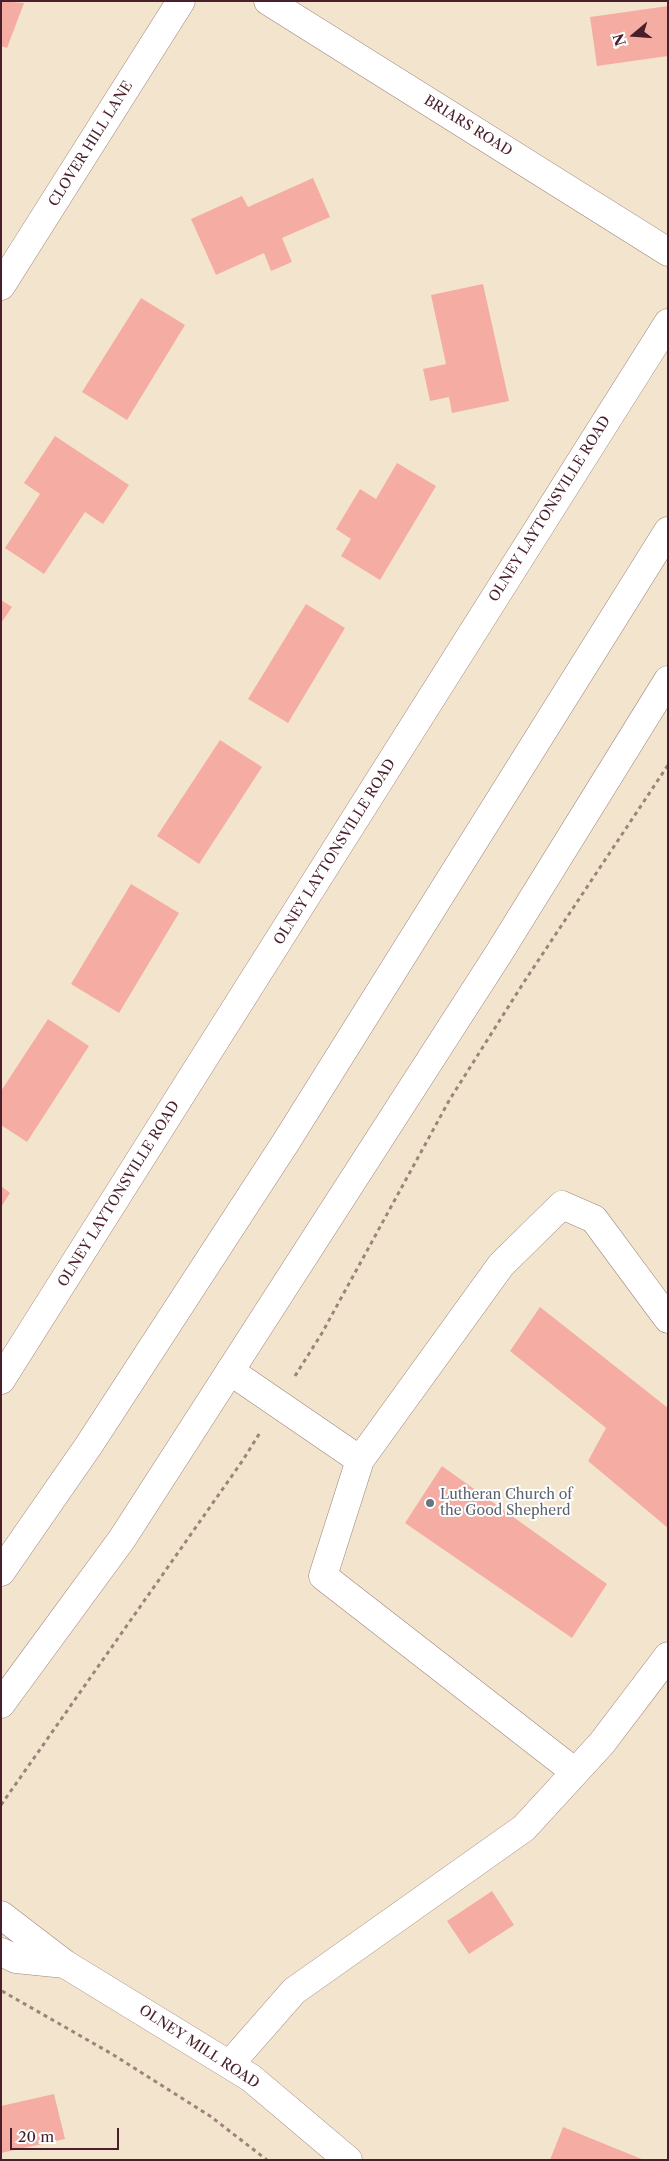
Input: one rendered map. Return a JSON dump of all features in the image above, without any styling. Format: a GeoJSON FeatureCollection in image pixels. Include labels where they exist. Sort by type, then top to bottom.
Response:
{"type":"FeatureCollection","features":[{"type":"Feature","properties":{"kind":"main road","name":"CLOVER HILL LANE"},"geometry":{"type":"LineString","coordinates":[[1,286],[181,1]]}},
{"type":"Feature","properties":{"kind":"main road","name":"BRIARS ROAD"},"geometry":{"type":"LineString","coordinates":[[268,1],[668,252]]}},
{"type":"Feature","properties":{"kind":"main road","name":"OLNEY LAYTONSVILLE ROAD"},"geometry":{"type":"LineString","coordinates":[[1,1380],[668,323]]}},
{"type":"Feature","properties":{"kind":"main road"},"geometry":{"type":"LineString","coordinates":[[1,1572],[89,1445],[286,1142],[668,531]]}},
{"type":"Feature","properties":{"kind":"main road"},"geometry":{"type":"LineString","coordinates":[[1,1704],[122,1538],[499,953],[668,680]]}},
{"type":"Feature","properties":{"kind":"main road"},"geometry":{"type":"LineString","coordinates":[[575,1772],[323,1576],[360,1460],[501,1265],[562,1205],[594,1219],[668,1319]]}},
{"type":"Feature","properties":{"kind":"main road"},"geometry":{"type":"LineString","coordinates":[[230,1372],[360,1460]]}},
{"type":"Feature","properties":{"kind":"main road"},"geometry":{"type":"LineString","coordinates":[[230,2064],[294,1991],[524,1828],[602,1743],[668,1656]]}},
{"type":"Feature","properties":{"kind":"main road","name":"OLNEY MILL ROAD"},"geometry":{"type":"LineString","coordinates":[[1,1914],[65,1964],[251,2078],[348,2160]]}},
{"type":"Feature","properties":{"kind":"main road","name":"OLNEY MILL ROAD"},"geometry":{"type":"LineString","coordinates":[[1,1952],[16,1959],[65,1964]]}},
{"type":"Feature","properties":{"kind":"path"},"geometry":{"type":"LineString","coordinates":[[1,1805],[243,1460],[322,1333],[450,1099],[529,974],[668,765]]}},
{"type":"Feature","properties":{"kind":"path"},"geometry":{"type":"LineString","coordinates":[[1,1991],[112,2054],[210,2116],[267,2160]]}},
{"type":"Feature","properties":{"kind":"building"},"geometry":{"type":"Polygon","coordinates":[[[1,1],[24,3],[7,48],[1,46],[1,1]]]}},
{"type":"Feature","properties":{"kind":"building"},"geometry":{"type":"Polygon","coordinates":[[[668,6],[668,56],[597,66],[590,17],[668,6]]]}},
{"type":"Feature","properties":{"kind":"building"},"geometry":{"type":"Polygon","coordinates":[[[313,178],[330,217],[282,238],[292,262],[271,271],[264,253],[216,275],[191,219],[242,196],[248,207],[313,178]]]}},
{"type":"Feature","properties":{"kind":"building"},"geometry":{"type":"Polygon","coordinates":[[[483,284],[509,401],[452,413],[449,397],[430,401],[423,369],[446,364],[431,295],[483,284]]]}},
{"type":"Feature","properties":{"kind":"building"},"geometry":{"type":"Polygon","coordinates":[[[141,298],[185,325],[127,420],[82,392],[141,298]]]}},
{"type":"Feature","properties":{"kind":"building"},"geometry":{"type":"Polygon","coordinates":[[[55,436],[129,485],[103,524],[85,512],[44,574],[5,548],[40,494],[24,483],[55,436]]]}},
{"type":"Feature","properties":{"kind":"building"},"geometry":{"type":"Polygon","coordinates":[[[397,463],[436,486],[380,580],[341,556],[351,539],[336,529],[360,489],[376,499],[397,463]]]}},
{"type":"Feature","properties":{"kind":"building"},"geometry":{"type":"Polygon","coordinates":[[[1,600],[12,607],[1,623],[1,600]]]}},
{"type":"Feature","properties":{"kind":"building"},"geometry":{"type":"Polygon","coordinates":[[[306,604],[345,628],[288,723],[248,699],[306,604]]]}},
{"type":"Feature","properties":{"kind":"building"},"geometry":{"type":"Polygon","coordinates":[[[220,740],[262,767],[199,864],[157,836],[220,740]]]}},
{"type":"Feature","properties":{"kind":"building"},"geometry":{"type":"Polygon","coordinates":[[[131,884],[179,913],[119,1013],[71,984],[131,884]]]}},
{"type":"Feature","properties":{"kind":"building"},"geometry":{"type":"Polygon","coordinates":[[[48,1019],[89,1046],[27,1142],[1,1125],[1,1091],[48,1019]]]}},
{"type":"Feature","properties":{"kind":"building"},"geometry":{"type":"Polygon","coordinates":[[[1,1186],[10,1193],[1,1207],[1,1186]]]}},
{"type":"Feature","properties":{"kind":"building"},"geometry":{"type":"Polygon","coordinates":[[[540,1307],[668,1408],[668,1528],[588,1461],[606,1428],[510,1351],[540,1307]]]}},
{"type":"Feature","properties":{"kind":"building"},"geometry":{"type":"Polygon","coordinates":[[[442,1466],[607,1584],[572,1638],[405,1523],[442,1466]]]}},
{"type":"Feature","properties":{"kind":"building"},"geometry":{"type":"Polygon","coordinates":[[[492,1891],[514,1925],[469,1954],[447,1921],[492,1891]]]}},
{"type":"Feature","properties":{"kind":"building"},"geometry":{"type":"Polygon","coordinates":[[[54,2094],[65,2139],[1,2153],[1,2106],[54,2094]]]}},
{"type":"Feature","properties":{"kind":"building"},"geometry":{"type":"Polygon","coordinates":[[[563,2127],[644,2160],[550,2160],[563,2127]]]}},
{"type":"Feature","properties":{"kind":"place","name":"Lutheran Church of the Good Shepherd"},"geometry":{"type":"Point","coordinates":[430,1503]}}]}
